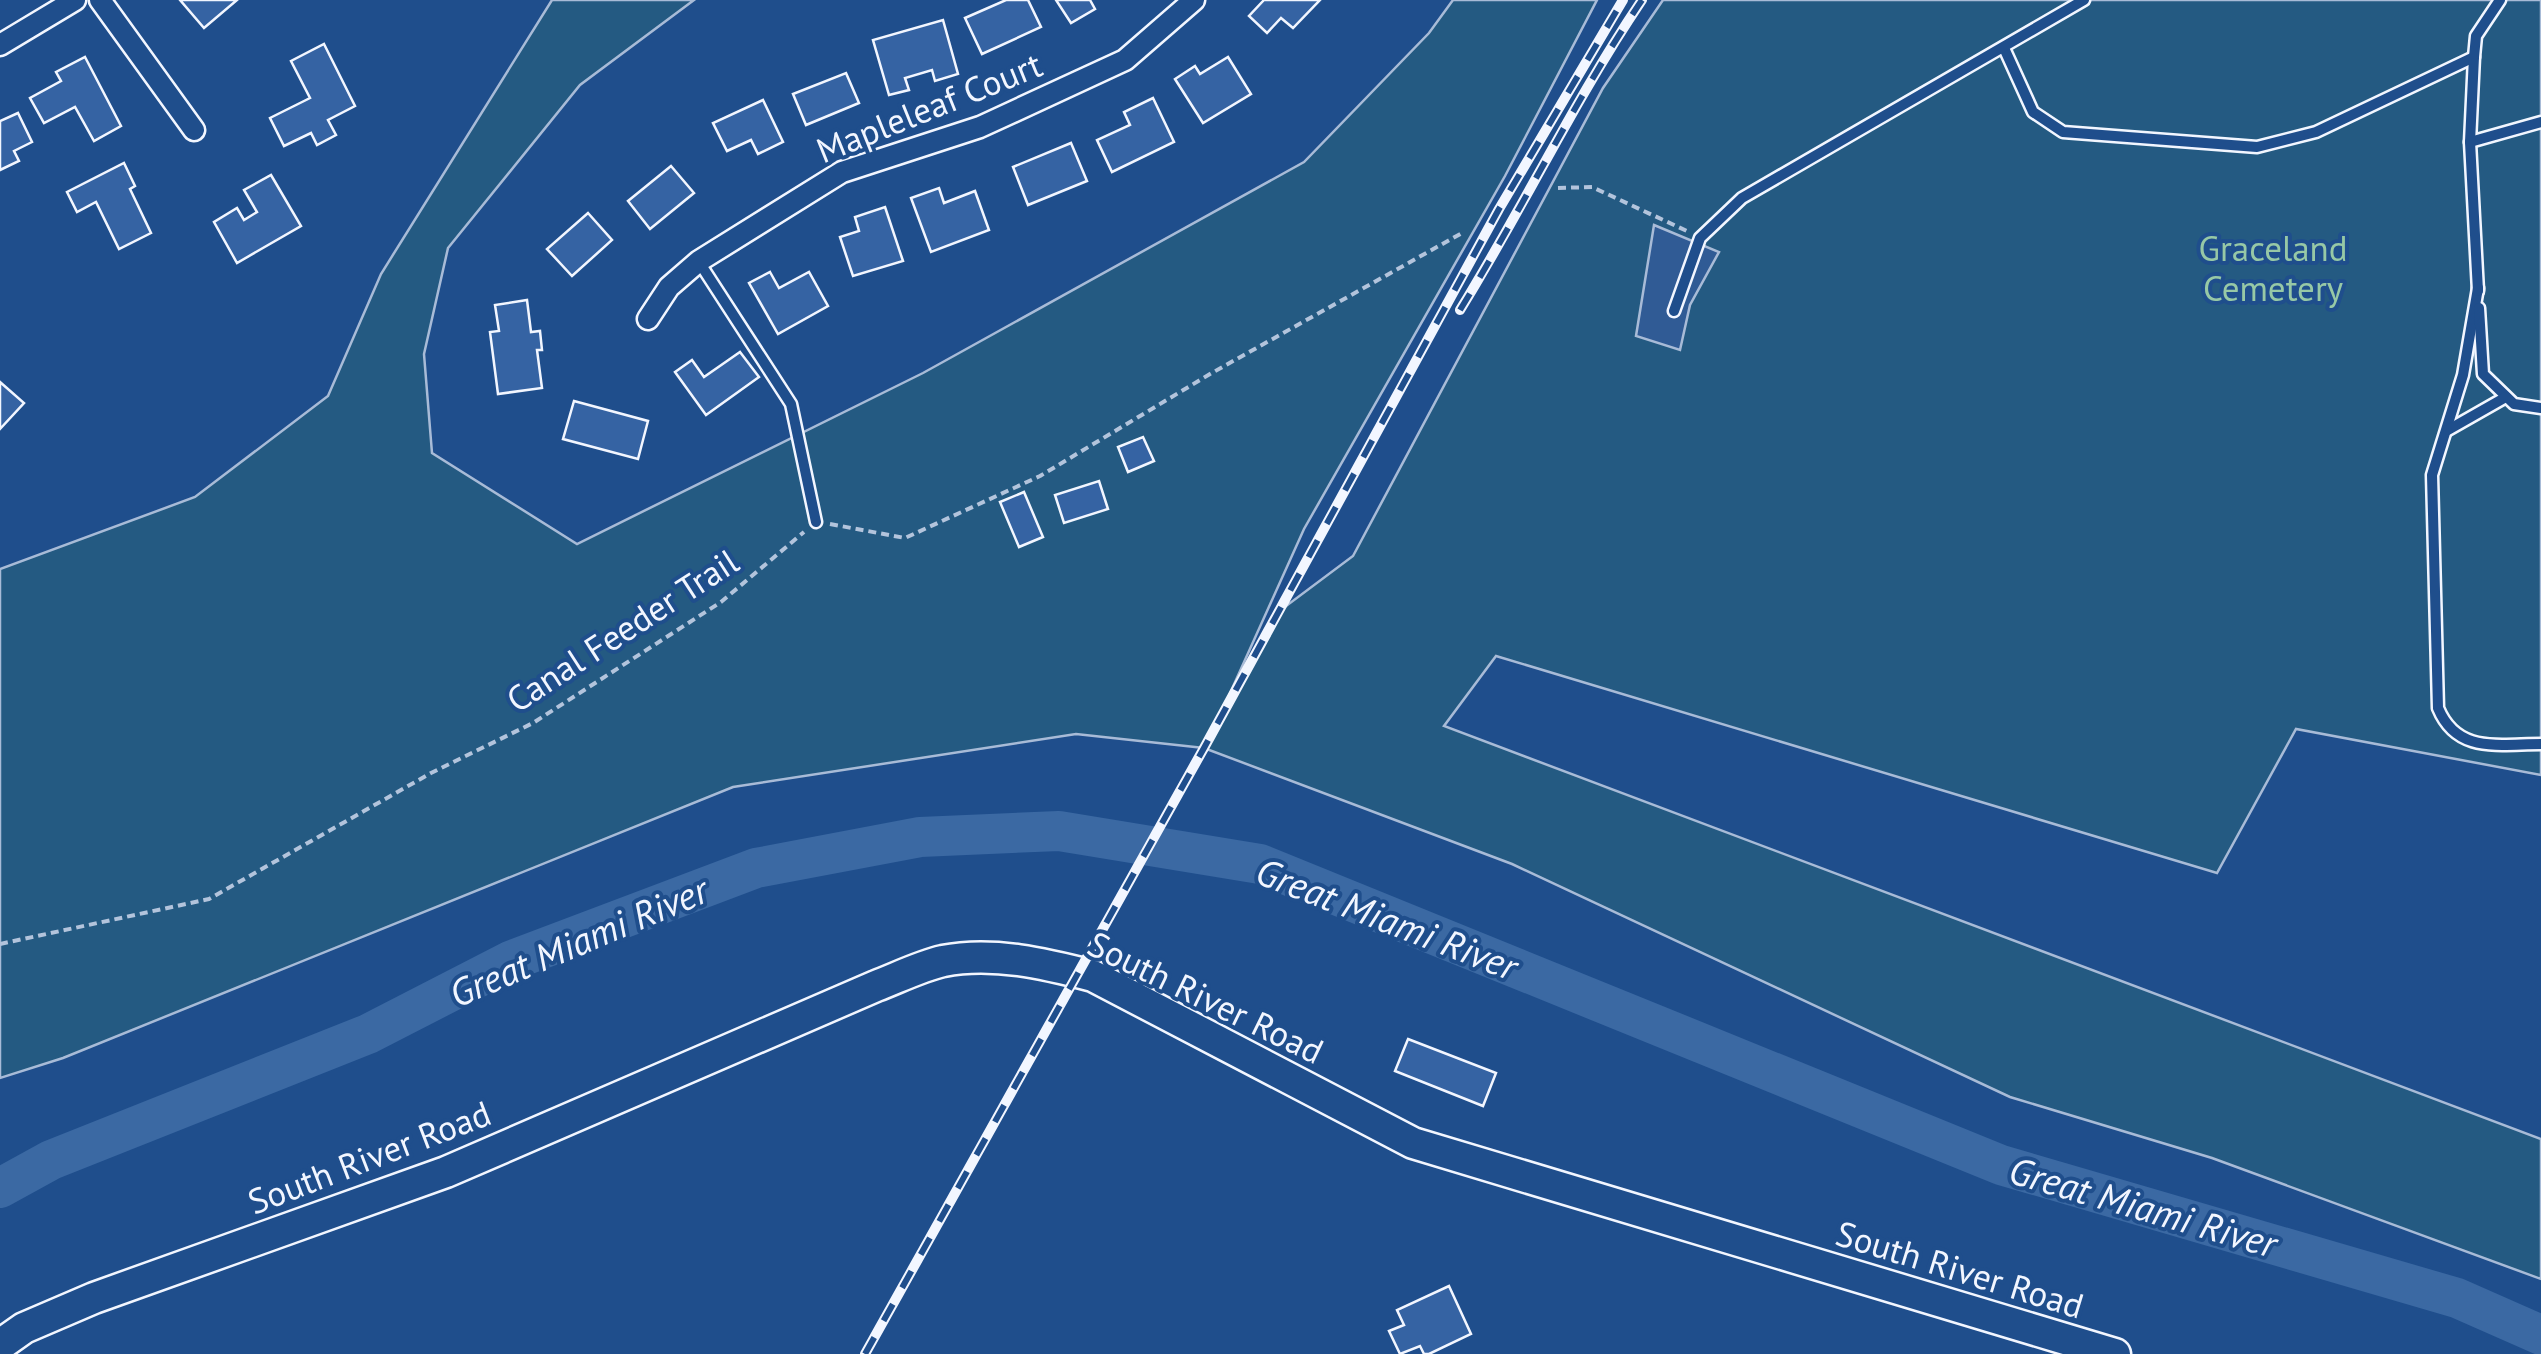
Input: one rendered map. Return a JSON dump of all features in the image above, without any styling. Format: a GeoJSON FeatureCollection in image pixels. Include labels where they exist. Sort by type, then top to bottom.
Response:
{"type":"FeatureCollection","features":[{"type":"Feature","properties":{"kind":"street"},"geometry":{"type":"LineString","coordinates":[[0,45],[75,0]]}},
{"type":"Feature","properties":{"kind":"street"},"geometry":{"type":"LineString","coordinates":[[100,0],[194,130]]}},
{"type":"Feature","properties":{"kind":"street","name":"Mapleleaf Court"},"geometry":{"type":"LineString","coordinates":[[648,319],[669,287],[699,261],[842,172],[980,128],[1125,60],[1194,0]]}},
{"type":"Feature","properties":{"kind":"street","name":"South River Road"},"geometry":{"type":"LineString","coordinates":[[0,1345],[24,1328],[94,1298],[446,1172],[876,986],[944,961],[991,958],[1040,963],[1093,976],[1413,1143],[2114,1354]]}},
{"type":"Feature","properties":{"kind":"lane"},"geometry":{"type":"LineString","coordinates":[[1674,311],[1700,238],[1742,198],[2084,0]]}},
{"type":"Feature","properties":{"kind":"lane"},"geometry":{"type":"LineString","coordinates":[[2500,0],[2476,36],[2470,142],[2483,374],[2514,404],[2541,408]]}},
{"type":"Feature","properties":{"kind":"lane"},"geometry":{"type":"LineString","coordinates":[[2004,48],[2032,112],[2064,132],[2257,147],[2316,132],[2474,57]]}},
{"type":"Feature","properties":{"kind":"lane"},"geometry":{"type":"LineString","coordinates":[[2470,142],[2541,122]]}},
{"type":"Feature","properties":{"kind":"lane"},"geometry":{"type":"LineString","coordinates":[[699,261],[791,404],[816,522]]}},
{"type":"Feature","properties":{"kind":"lane"},"geometry":{"type":"LineString","coordinates":[[2478,288],[2463,375],[2432,475],[2438,708],[2446,726],[2462,740],[2541,744]]}},
{"type":"Feature","properties":{"kind":"lane"},"geometry":{"type":"LineString","coordinates":[[2448,430],[2506,397]]}},
{"type":"Feature","properties":{"kind":"path"},"geometry":{"type":"LineString","coordinates":[[1558,188],[1592,187],[1700,238]]}},
{"type":"Feature","properties":{"kind":"path"},"geometry":{"type":"LineString","coordinates":[[816,522],[905,538],[1040,476],[1210,374],[1462,233]]}},
{"type":"Feature","properties":{"kind":"path","name":"Canal Feeder Trail"},"geometry":{"type":"LineString","coordinates":[[0,944],[209,899],[431,773],[533,723],[722,602],[816,522]]}},
{"type":"Feature","properties":{"kind":"green space","name":"Graceland Cemetery"},"geometry":{"type":"Polygon","coordinates":[[[552,0],[694,0],[580,85],[448,248],[424,354],[432,453],[577,544],[923,373],[1304,162],[1429,33],[1453,0],[1597,0],[1505,176],[1304,529],[1213,731],[1278,612],[1353,556],[1603,88],[1663,0],[2541,0],[2541,775],[2296,729],[2217,873],[1496,656],[1444,726],[2541,1139],[2541,1279],[2212,1158],[2010,1097],[1512,864],[1204,748],[1076,734],[733,787],[63,1058],[0,1078],[0,569],[195,497],[328,396],[381,274],[552,0]]]}},
{"type":"Feature","properties":{"kind":"shaded area"},"geometry":{"type":"Polygon","coordinates":[[[1654,225],[1719,252],[1690,305],[1680,350],[1636,336],[1654,225]]]}},
{"type":"Feature","properties":{"kind":"building"},"geometry":{"type":"Polygon","coordinates":[[[180,0],[237,0],[204,28],[180,0]]]}},
{"type":"Feature","properties":{"kind":"building"},"geometry":{"type":"Polygon","coordinates":[[[1006,0],[1028,0],[1041,27],[982,54],[965,18],[1006,0]]]}},
{"type":"Feature","properties":{"kind":"building"},"geometry":{"type":"Polygon","coordinates":[[[1056,0],[1090,0],[1095,9],[1071,23],[1056,0]]]}},
{"type":"Feature","properties":{"kind":"building"},"geometry":{"type":"Polygon","coordinates":[[[1264,0],[1320,0],[1293,28],[1281,18],[1267,33],[1249,16],[1264,0]]]}},
{"type":"Feature","properties":{"kind":"building"},"geometry":{"type":"Polygon","coordinates":[[[943,20],[958,74],[935,81],[932,70],[905,78],[909,90],[889,95],[873,40],[943,20]]]}},
{"type":"Feature","properties":{"kind":"building"},"geometry":{"type":"Polygon","coordinates":[[[324,44],[355,106],[328,120],[336,135],[317,145],[311,133],[284,146],[270,118],[310,98],[291,61],[324,44]]]}},
{"type":"Feature","properties":{"kind":"building"},"geometry":{"type":"Polygon","coordinates":[[[85,57],[121,126],[94,141],[75,107],[44,123],[30,98],[61,81],[56,72],[85,57]]]}},
{"type":"Feature","properties":{"kind":"building"},"geometry":{"type":"Polygon","coordinates":[[[1228,57],[1251,94],[1203,123],[1175,79],[1195,66],[1200,74],[1228,57]]]}},
{"type":"Feature","properties":{"kind":"building"},"geometry":{"type":"Polygon","coordinates":[[[846,73],[859,103],[806,125],[793,94],[846,73]]]}},
{"type":"Feature","properties":{"kind":"building"},"geometry":{"type":"Polygon","coordinates":[[[1153,98],[1174,142],[1112,172],[1097,140],[1130,125],[1124,112],[1153,98]]]}},
{"type":"Feature","properties":{"kind":"building"},"geometry":{"type":"Polygon","coordinates":[[[763,100],[783,142],[758,154],[751,140],[727,151],[713,123],[763,100]]]}},
{"type":"Feature","properties":{"kind":"building"},"geometry":{"type":"Polygon","coordinates":[[[18,113],[32,142],[14,151],[19,161],[0,170],[0,121],[18,113]]]}},
{"type":"Feature","properties":{"kind":"building"},"geometry":{"type":"Polygon","coordinates":[[[1071,143],[1087,181],[1028,205],[1013,167],[1071,143]]]}},
{"type":"Feature","properties":{"kind":"building"},"geometry":{"type":"Polygon","coordinates":[[[124,163],[135,186],[130,189],[151,233],[119,249],[96,202],[77,212],[67,192],[124,163]]]}},
{"type":"Feature","properties":{"kind":"building"},"geometry":{"type":"Polygon","coordinates":[[[671,166],[694,193],[650,229],[628,201],[671,166]]]}},
{"type":"Feature","properties":{"kind":"building"},"geometry":{"type":"Polygon","coordinates":[[[271,175],[301,226],[237,263],[214,222],[237,208],[244,220],[257,212],[244,190],[271,175]]]}},
{"type":"Feature","properties":{"kind":"building"},"geometry":{"type":"Polygon","coordinates":[[[939,188],[944,203],[975,191],[989,230],[931,252],[911,198],[939,188]]]}},
{"type":"Feature","properties":{"kind":"building"},"geometry":{"type":"Polygon","coordinates":[[[885,207],[903,261],[853,276],[840,237],[859,231],[855,217],[885,207]]]}},
{"type":"Feature","properties":{"kind":"building"},"geometry":{"type":"Polygon","coordinates":[[[588,213],[612,240],[572,276],[547,249],[588,213]]]}},
{"type":"Feature","properties":{"kind":"building"},"geometry":{"type":"Polygon","coordinates":[[[770,272],[779,288],[809,272],[828,306],[778,334],[749,283],[770,272]]]}},
{"type":"Feature","properties":{"kind":"building"},"geometry":{"type":"Polygon","coordinates":[[[527,300],[531,332],[540,331],[542,350],[537,350],[542,388],[498,394],[490,332],[499,331],[495,305],[527,300]]]}},
{"type":"Feature","properties":{"kind":"building"},"geometry":{"type":"Polygon","coordinates":[[[740,352],[759,377],[706,415],[675,372],[692,360],[704,377],[740,352]]]}},
{"type":"Feature","properties":{"kind":"building"},"geometry":{"type":"Polygon","coordinates":[[[0,382],[24,403],[0,429],[0,382]]]}},
{"type":"Feature","properties":{"kind":"building"},"geometry":{"type":"Polygon","coordinates":[[[574,401],[648,421],[638,459],[563,439],[574,401]]]}},
{"type":"Feature","properties":{"kind":"building"},"geometry":{"type":"Polygon","coordinates":[[[1143,437],[1154,461],[1128,472],[1118,447],[1143,437]]]}},
{"type":"Feature","properties":{"kind":"building"},"geometry":{"type":"Polygon","coordinates":[[[1099,481],[1108,509],[1064,523],[1055,495],[1099,481]]]}},
{"type":"Feature","properties":{"kind":"building"},"geometry":{"type":"Polygon","coordinates":[[[1024,492],[1043,537],[1019,547],[1000,502],[1024,492]]]}},
{"type":"Feature","properties":{"kind":"building"},"geometry":{"type":"Polygon","coordinates":[[[1408,1039],[1496,1073],[1483,1106],[1395,1071],[1408,1039]]]}},
{"type":"Feature","properties":{"kind":"building"},"geometry":{"type":"Polygon","coordinates":[[[1449,1286],[1471,1334],[1429,1354],[1424,1354],[1420,1346],[1400,1354],[1389,1331],[1404,1325],[1397,1310],[1449,1286]]]}},
{"type":"Feature","properties":{"kind":"waterway","name":"Great Miami River"},"geometry":{"type":"LineString","coordinates":[[0,1188],[51,1160],[368,1034],[510,961],[756,868],[920,837],[1059,831],[1260,864],[2001,1165],[2457,1298],[2541,1335]]}},
{"type":"Feature","properties":{"kind":"railway"},"geometry":{"type":"LineString","coordinates":[[865,1354],[1204,748],[1499,209],[1623,0]]}},
{"type":"Feature","properties":{"kind":"railway"},"geometry":{"type":"LineString","coordinates":[[1460,310],[1642,0]]}}]}
